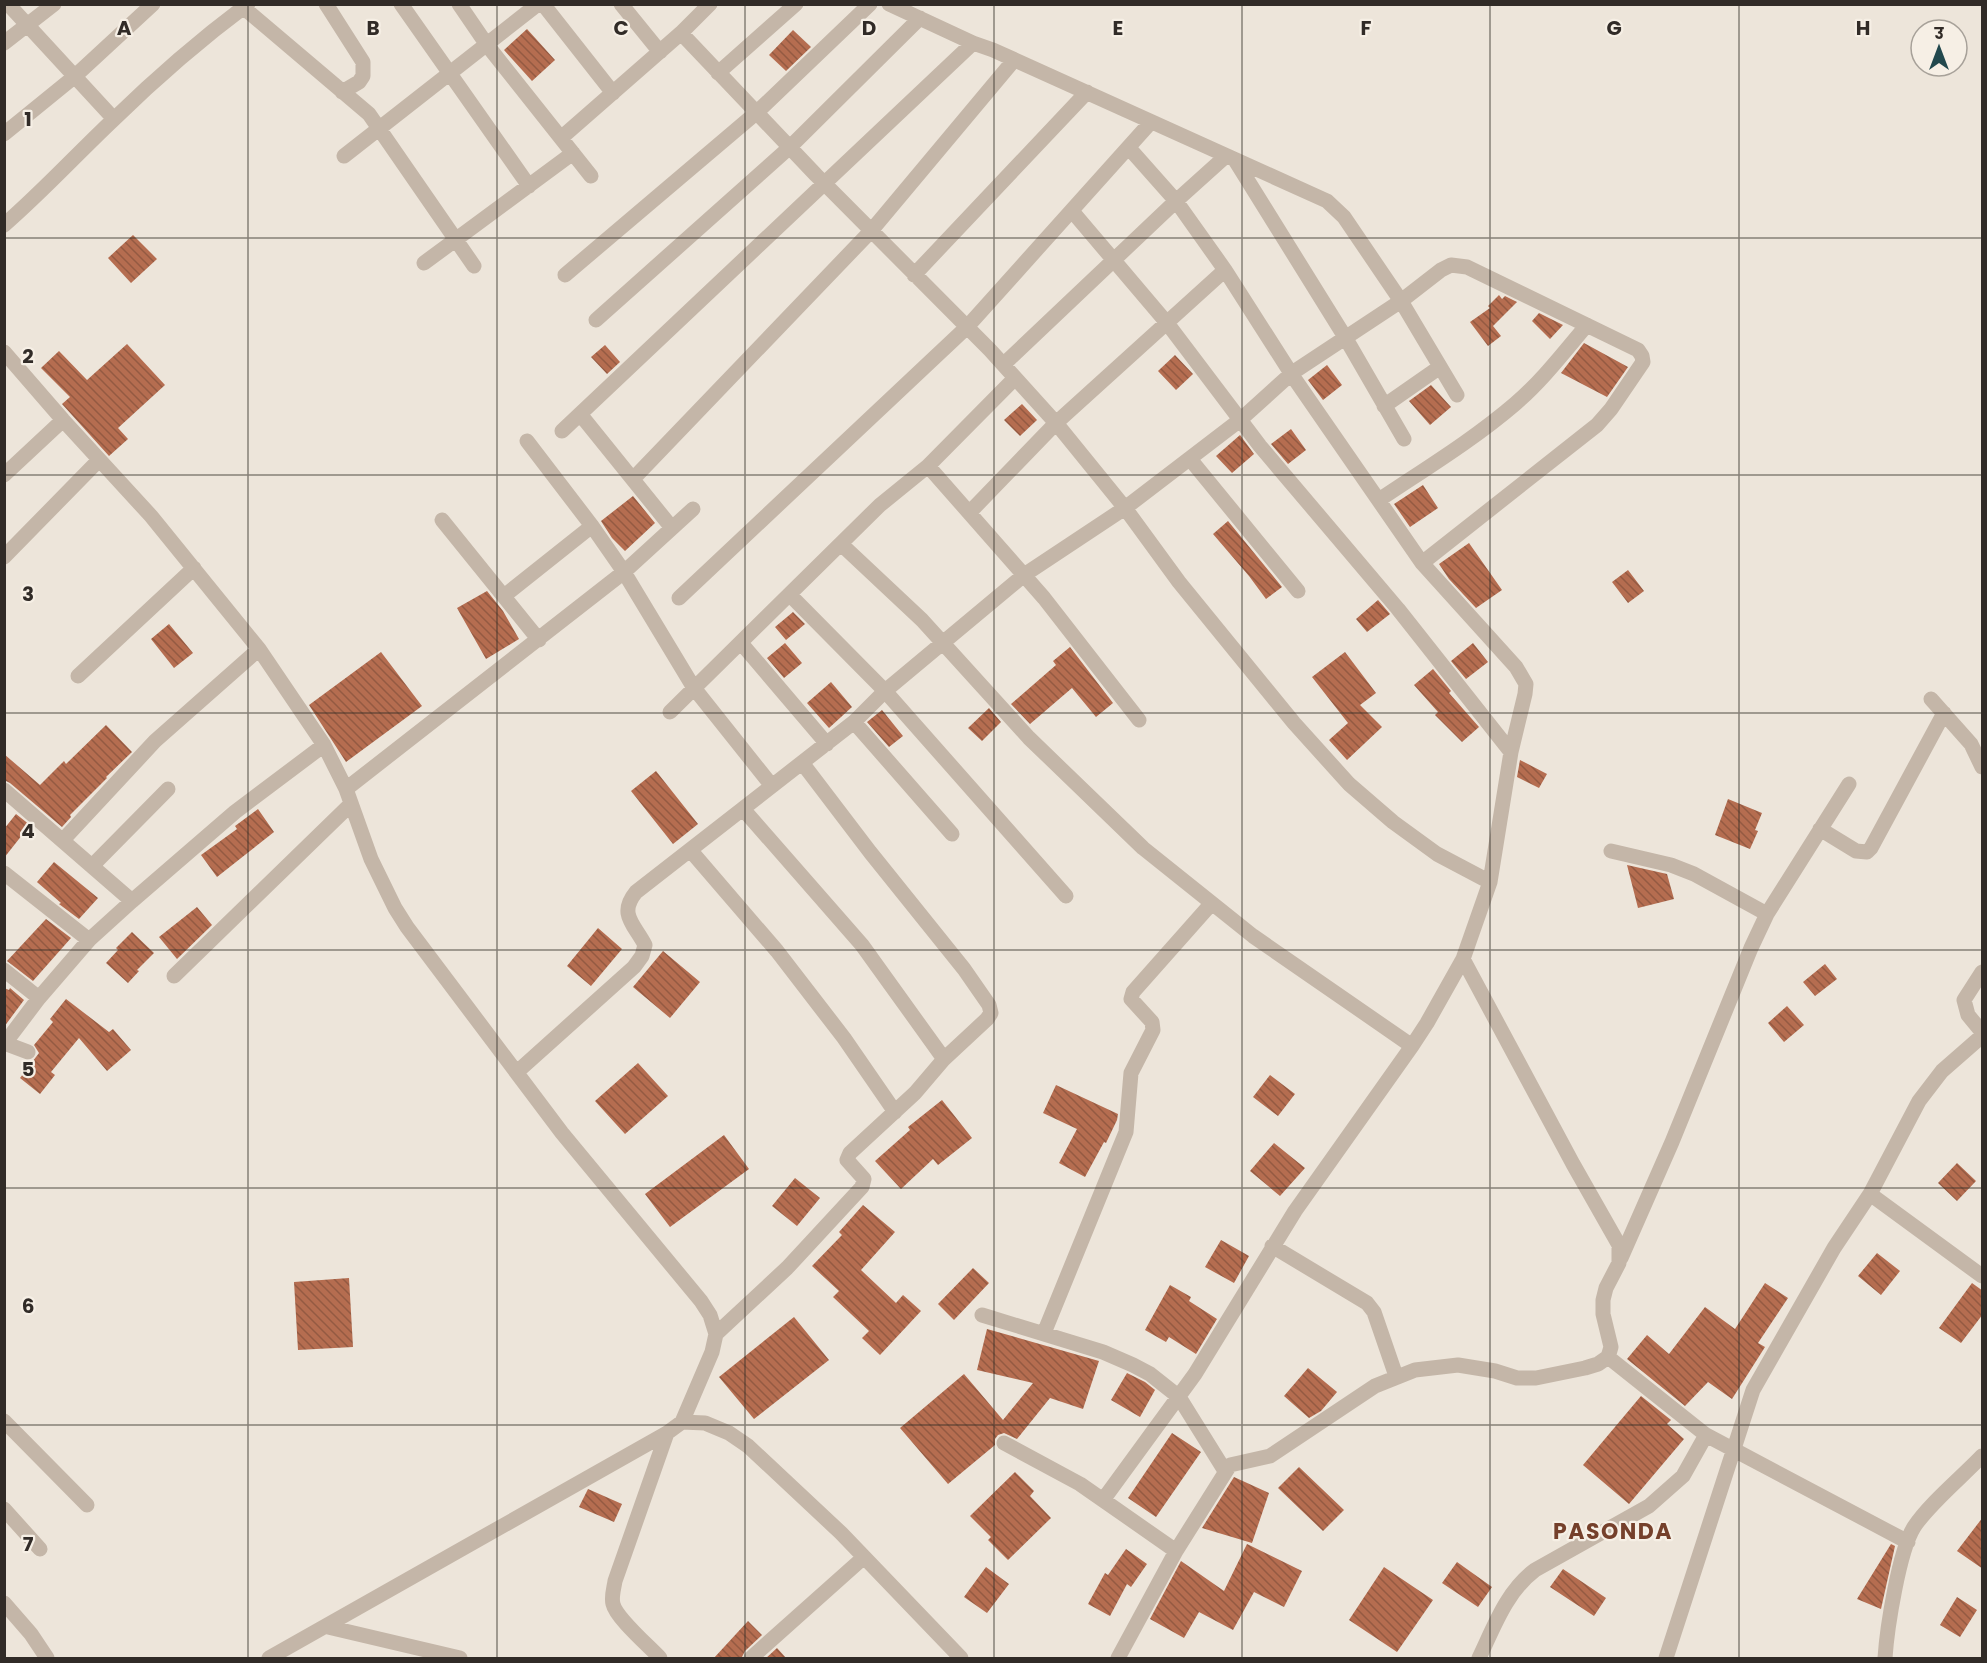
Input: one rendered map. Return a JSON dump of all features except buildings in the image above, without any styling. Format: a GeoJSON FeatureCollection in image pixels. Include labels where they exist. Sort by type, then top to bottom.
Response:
{"type":"FeatureCollection","features":[{"type":"Feature","properties":{"kind":"street"},"geometry":{"type":"LineString","coordinates":[[8,4],[114,119]]}},
{"type":"Feature","properties":{"kind":"street"},"geometry":{"type":"LineString","coordinates":[[4,43],[54,4]]}},
{"type":"Feature","properties":{"kind":"street"},"geometry":{"type":"LineString","coordinates":[[4,134],[74,77],[153,4]]}},
{"type":"Feature","properties":{"kind":"street"},"geometry":{"type":"LineString","coordinates":[[326,4],[363,62],[363,76],[342,92]]}},
{"type":"Feature","properties":{"kind":"street"},"geometry":{"type":"LineString","coordinates":[[401,4],[448,74],[529,186]]}},
{"type":"Feature","properties":{"kind":"street"},"geometry":{"type":"LineString","coordinates":[[459,4],[487,45],[591,176]]}},
{"type":"Feature","properties":{"kind":"street"},"geometry":{"type":"LineString","coordinates":[[344,156],[538,4]]}},
{"type":"Feature","properties":{"kind":"street"},"geometry":{"type":"LineString","coordinates":[[543,4],[613,93]]}},
{"type":"Feature","properties":{"kind":"street"},"geometry":{"type":"LineString","coordinates":[[621,4],[660,52]]}},
{"type":"Feature","properties":{"kind":"street"},"geometry":{"type":"LineString","coordinates":[[561,138],[660,52],[710,4]]}},
{"type":"Feature","properties":{"kind":"street"},"geometry":{"type":"LineString","coordinates":[[718,73],[796,4]]}},
{"type":"Feature","properties":{"kind":"street"},"geometry":{"type":"LineString","coordinates":[[565,275],[756,113],[870,4]]}},
{"type":"Feature","properties":{"kind":"street"},"geometry":{"type":"LineString","coordinates":[[889,4],[1327,201],[1340,211],[1401,301],[1457,395]]}},
{"type":"Feature","properties":{"kind":"street"},"geometry":{"type":"LineString","coordinates":[[4,225],[31,202],[114,119],[177,62],[246,6],[369,114],[474,266]]}},
{"type":"Feature","properties":{"kind":"street"},"geometry":{"type":"LineString","coordinates":[[596,320],[790,147],[920,18]]}},
{"type":"Feature","properties":{"kind":"street"},"geometry":{"type":"LineString","coordinates":[[681,33],[825,184],[1004,364],[1056,423],[1125,508],[1179,582],[1294,723],[1349,784],[1393,822],[1437,854],[1490,882]]}},
{"type":"Feature","properties":{"kind":"street"},"geometry":{"type":"LineString","coordinates":[[562,431],[973,43]]}},
{"type":"Feature","properties":{"kind":"street"},"geometry":{"type":"LineString","coordinates":[[633,479],[871,231],[1014,60]]}},
{"type":"Feature","properties":{"kind":"street"},"geometry":{"type":"LineString","coordinates":[[914,275],[1087,92]]}},
{"type":"Feature","properties":{"kind":"street"},"geometry":{"type":"LineString","coordinates":[[679,598],[967,327],[1151,122]]}},
{"type":"Feature","properties":{"kind":"street"},"geometry":{"type":"LineString","coordinates":[[1104,1500],[1179,1397],[1294,1211],[1412,1046],[1463,959],[1490,882],[1511,752],[1526,684],[1522,676],[1422,563],[1292,373],[1225,270],[1176,201],[1129,148]]}},
{"type":"Feature","properties":{"kind":"street"},"geometry":{"type":"LineString","coordinates":[[424,263],[573,153]]}},
{"type":"Feature","properties":{"kind":"street"},"geometry":{"type":"LineString","coordinates":[[1004,364],[1176,201],[1231,158]]}},
{"type":"Feature","properties":{"kind":"street"},"geometry":{"type":"LineString","coordinates":[[1231,158],[1345,337],[1404,439]]}},
{"type":"Feature","properties":{"kind":"street"},"geometry":{"type":"LineString","coordinates":[[1072,211],[1167,323],[1240,420],[1398,609],[1511,752]]}},
{"type":"Feature","properties":{"kind":"street"},"geometry":{"type":"LineString","coordinates":[[518,1072],[634,967],[642,956],[645,945],[628,917],[627,907],[631,898],[803,764],[854,722],[885,691],[1024,575],[1125,508],[1240,420],[1292,373],[1401,301],[1441,270],[1450,265],[1459,265],[1638,350],[1643,362],[1611,409],[1584,436],[1422,563]]}},
{"type":"Feature","properties":{"kind":"street"},"geometry":{"type":"LineString","coordinates":[[970,512],[1056,423],[1225,270]]}},
{"type":"Feature","properties":{"kind":"street"},"geometry":{"type":"LineString","coordinates":[[1379,500],[1476,435],[1517,403],[1587,325]]}},
{"type":"Feature","properties":{"kind":"street"},"geometry":{"type":"LineString","coordinates":[[7,362],[151,516],[259,649],[324,745],[346,789],[371,859],[395,908],[562,1133],[701,1301],[710,1315],[716,1334],[712,1352],[682,1422],[667,1433],[269,1659]]}},
{"type":"Feature","properties":{"kind":"street"},"geometry":{"type":"LineString","coordinates":[[1384,406],[1440,367]]}},
{"type":"Feature","properties":{"kind":"street"},"geometry":{"type":"LineString","coordinates":[[670,712],[880,505],[928,466],[1015,378]]}},
{"type":"Feature","properties":{"kind":"street"},"geometry":{"type":"LineString","coordinates":[[580,414],[672,528]]}},
{"type":"Feature","properties":{"kind":"street"},"geometry":{"type":"LineString","coordinates":[[4,476],[63,420]]}},
{"type":"Feature","properties":{"kind":"street"},"geometry":{"type":"LineString","coordinates":[[528,441],[624,572],[694,688],[772,786]]}},
{"type":"Feature","properties":{"kind":"street"},"geometry":{"type":"LineString","coordinates":[[1190,459],[1298,591]]}},
{"type":"Feature","properties":{"kind":"street"},"geometry":{"type":"LineString","coordinates":[[4,557],[99,460]]}},
{"type":"Feature","properties":{"kind":"street"},"geometry":{"type":"LineString","coordinates":[[928,466],[1024,575],[1139,720]]}},
{"type":"Feature","properties":{"kind":"street"},"geometry":{"type":"LineString","coordinates":[[346,789],[624,572],[693,509]]}},
{"type":"Feature","properties":{"kind":"street"},"geometry":{"type":"LineString","coordinates":[[442,520],[539,640]]}},
{"type":"Feature","properties":{"kind":"street"},"geometry":{"type":"LineString","coordinates":[[504,596],[592,526]]}},
{"type":"Feature","properties":{"kind":"street"},"geometry":{"type":"LineString","coordinates":[[842,544],[944,643],[1029,738],[1143,848],[1253,936],[1412,1046]]}},
{"type":"Feature","properties":{"kind":"street"},"geometry":{"type":"LineString","coordinates":[[78,676],[194,568]]}},
{"type":"Feature","properties":{"kind":"street"},"geometry":{"type":"LineString","coordinates":[[790,595],[885,691],[1066,896]]}},
{"type":"Feature","properties":{"kind":"street"},"geometry":{"type":"LineString","coordinates":[[741,643],[827,744]]}},
{"type":"Feature","properties":{"kind":"street"},"geometry":{"type":"LineString","coordinates":[[63,840],[155,741],[259,649]]}},
{"type":"Feature","properties":{"kind":"street"},"geometry":{"type":"LineString","coordinates":[[1931,699],[1971,744],[1983,767]]}},
{"type":"Feature","properties":{"kind":"street"},"geometry":{"type":"LineString","coordinates":[[1820,829],[1856,851],[1867,852],[1944,713]]}},
{"type":"Feature","properties":{"kind":"street"},"geometry":{"type":"LineString","coordinates":[[854,722],[952,834]]}},
{"type":"Feature","properties":{"kind":"street"},"geometry":{"type":"LineString","coordinates":[[28,1052],[5,1043],[39,998],[89,940],[235,812],[324,745]]}},
{"type":"Feature","properties":{"kind":"street"},"geometry":{"type":"LineString","coordinates":[[716,1334],[787,1268],[862,1187],[864,1179],[848,1163],[848,1156],[915,1093],[944,1059],[991,1013],[989,1005],[964,969],[803,764]]}},
{"type":"Feature","properties":{"kind":"street"},"geometry":{"type":"LineString","coordinates":[[1118,1659],[1176,1551],[1225,1471],[1235,1463],[1265,1458],[1276,1453],[1375,1386],[1396,1376],[1430,1367],[1458,1365],[1495,1371],[1517,1378],[1536,1378],[1585,1368],[1598,1364],[1608,1357],[1611,1347],[1603,1314],[1606,1287],[1619,1263],[1672,1142],[1767,914],[1849,784]]}},
{"type":"Feature","properties":{"kind":"street"},"geometry":{"type":"LineString","coordinates":[[92,866],[168,789]]}},
{"type":"Feature","properties":{"kind":"street"},"geometry":{"type":"LineString","coordinates":[[4,790],[132,902]]}},
{"type":"Feature","properties":{"kind":"street"},"geometry":{"type":"LineString","coordinates":[[174,976],[351,804]]}},
{"type":"Feature","properties":{"kind":"street"},"geometry":{"type":"LineString","coordinates":[[743,809],[862,945],[944,1059]]}},
{"type":"Feature","properties":{"kind":"street"},"geometry":{"type":"LineString","coordinates":[[691,851],[777,951],[844,1038],[895,1112]]}},
{"type":"Feature","properties":{"kind":"street"},"geometry":{"type":"LineString","coordinates":[[1611,851],[1671,865],[1694,874],[1767,914]]}},
{"type":"Feature","properties":{"kind":"street"},"geometry":{"type":"LineString","coordinates":[[4,873],[89,940]]}},
{"type":"Feature","properties":{"kind":"street"},"geometry":{"type":"LineString","coordinates":[[1044,1334],[1126,1132],[1131,1073],[1154,1030],[1152,1022],[1131,999],[1133,992],[1212,904]]}},
{"type":"Feature","properties":{"kind":"street"},"geometry":{"type":"LineString","coordinates":[[1463,959],[1573,1164],[1615,1236],[1620,1254],[1619,1263]]}},
{"type":"Feature","properties":{"kind":"street"},"geometry":{"type":"LineString","coordinates":[[4,970],[39,998]]}},
{"type":"Feature","properties":{"kind":"street"},"geometry":{"type":"LineString","coordinates":[[1666,1659],[1753,1390],[1834,1248],[1870,1194],[1919,1101],[1942,1071],[1983,1034],[1968,1015],[1964,1000],[1983,972]]}},
{"type":"Feature","properties":{"kind":"street"},"geometry":{"type":"LineString","coordinates":[[1870,1194],[1983,1276]]}},
{"type":"Feature","properties":{"kind":"street"},"geometry":{"type":"LineString","coordinates":[[1272,1246],[1368,1303],[1374,1312],[1396,1376]]}},
{"type":"Feature","properties":{"kind":"street"},"geometry":{"type":"LineString","coordinates":[[982,1315],[1103,1352],[1133,1365],[1164,1384],[1179,1397],[1225,1471]]}},
{"type":"Feature","properties":{"kind":"street"},"geometry":{"type":"LineString","coordinates":[[1608,1357],[1706,1435],[1908,1542]]}},
{"type":"Feature","properties":{"kind":"street"},"geometry":{"type":"LineString","coordinates":[[4,1421],[87,1504]]}},
{"type":"Feature","properties":{"kind":"street"},"geometry":{"type":"LineString","coordinates":[[682,1422],[705,1423],[729,1432],[748,1446],[841,1533],[961,1659]]}},
{"type":"Feature","properties":{"kind":"street"},"geometry":{"type":"LineString","coordinates":[[660,1659],[615,1609],[612,1594],[667,1433]]}},
{"type":"Feature","properties":{"kind":"street"},"geometry":{"type":"LineString","coordinates":[[1479,1659],[1502,1610],[1524,1578],[1649,1506],[1683,1476],[1706,1435]]}},
{"type":"Feature","properties":{"kind":"street"},"geometry":{"type":"LineString","coordinates":[[1004,1443],[1080,1484],[1176,1551]]}},
{"type":"Feature","properties":{"kind":"street"},"geometry":{"type":"LineString","coordinates":[[1885,1659],[1900,1566],[1914,1527],[1926,1512],[1983,1456]]}},
{"type":"Feature","properties":{"kind":"street"},"geometry":{"type":"LineString","coordinates":[[4,1509],[40,1549]]}},
{"type":"Feature","properties":{"kind":"street"},"geometry":{"type":"LineString","coordinates":[[751,1659],[863,1558]]}},
{"type":"Feature","properties":{"kind":"street"},"geometry":{"type":"LineString","coordinates":[[4,1603],[31,1634],[47,1659]]}},
{"type":"Feature","properties":{"kind":"street"},"geometry":{"type":"LineString","coordinates":[[328,1627],[460,1659]]}},
{"type":"Feature","properties":{"kind":"district","name":"PASONDA"},"geometry":{"type":"Point","coordinates":[1613,1531]}}]}
